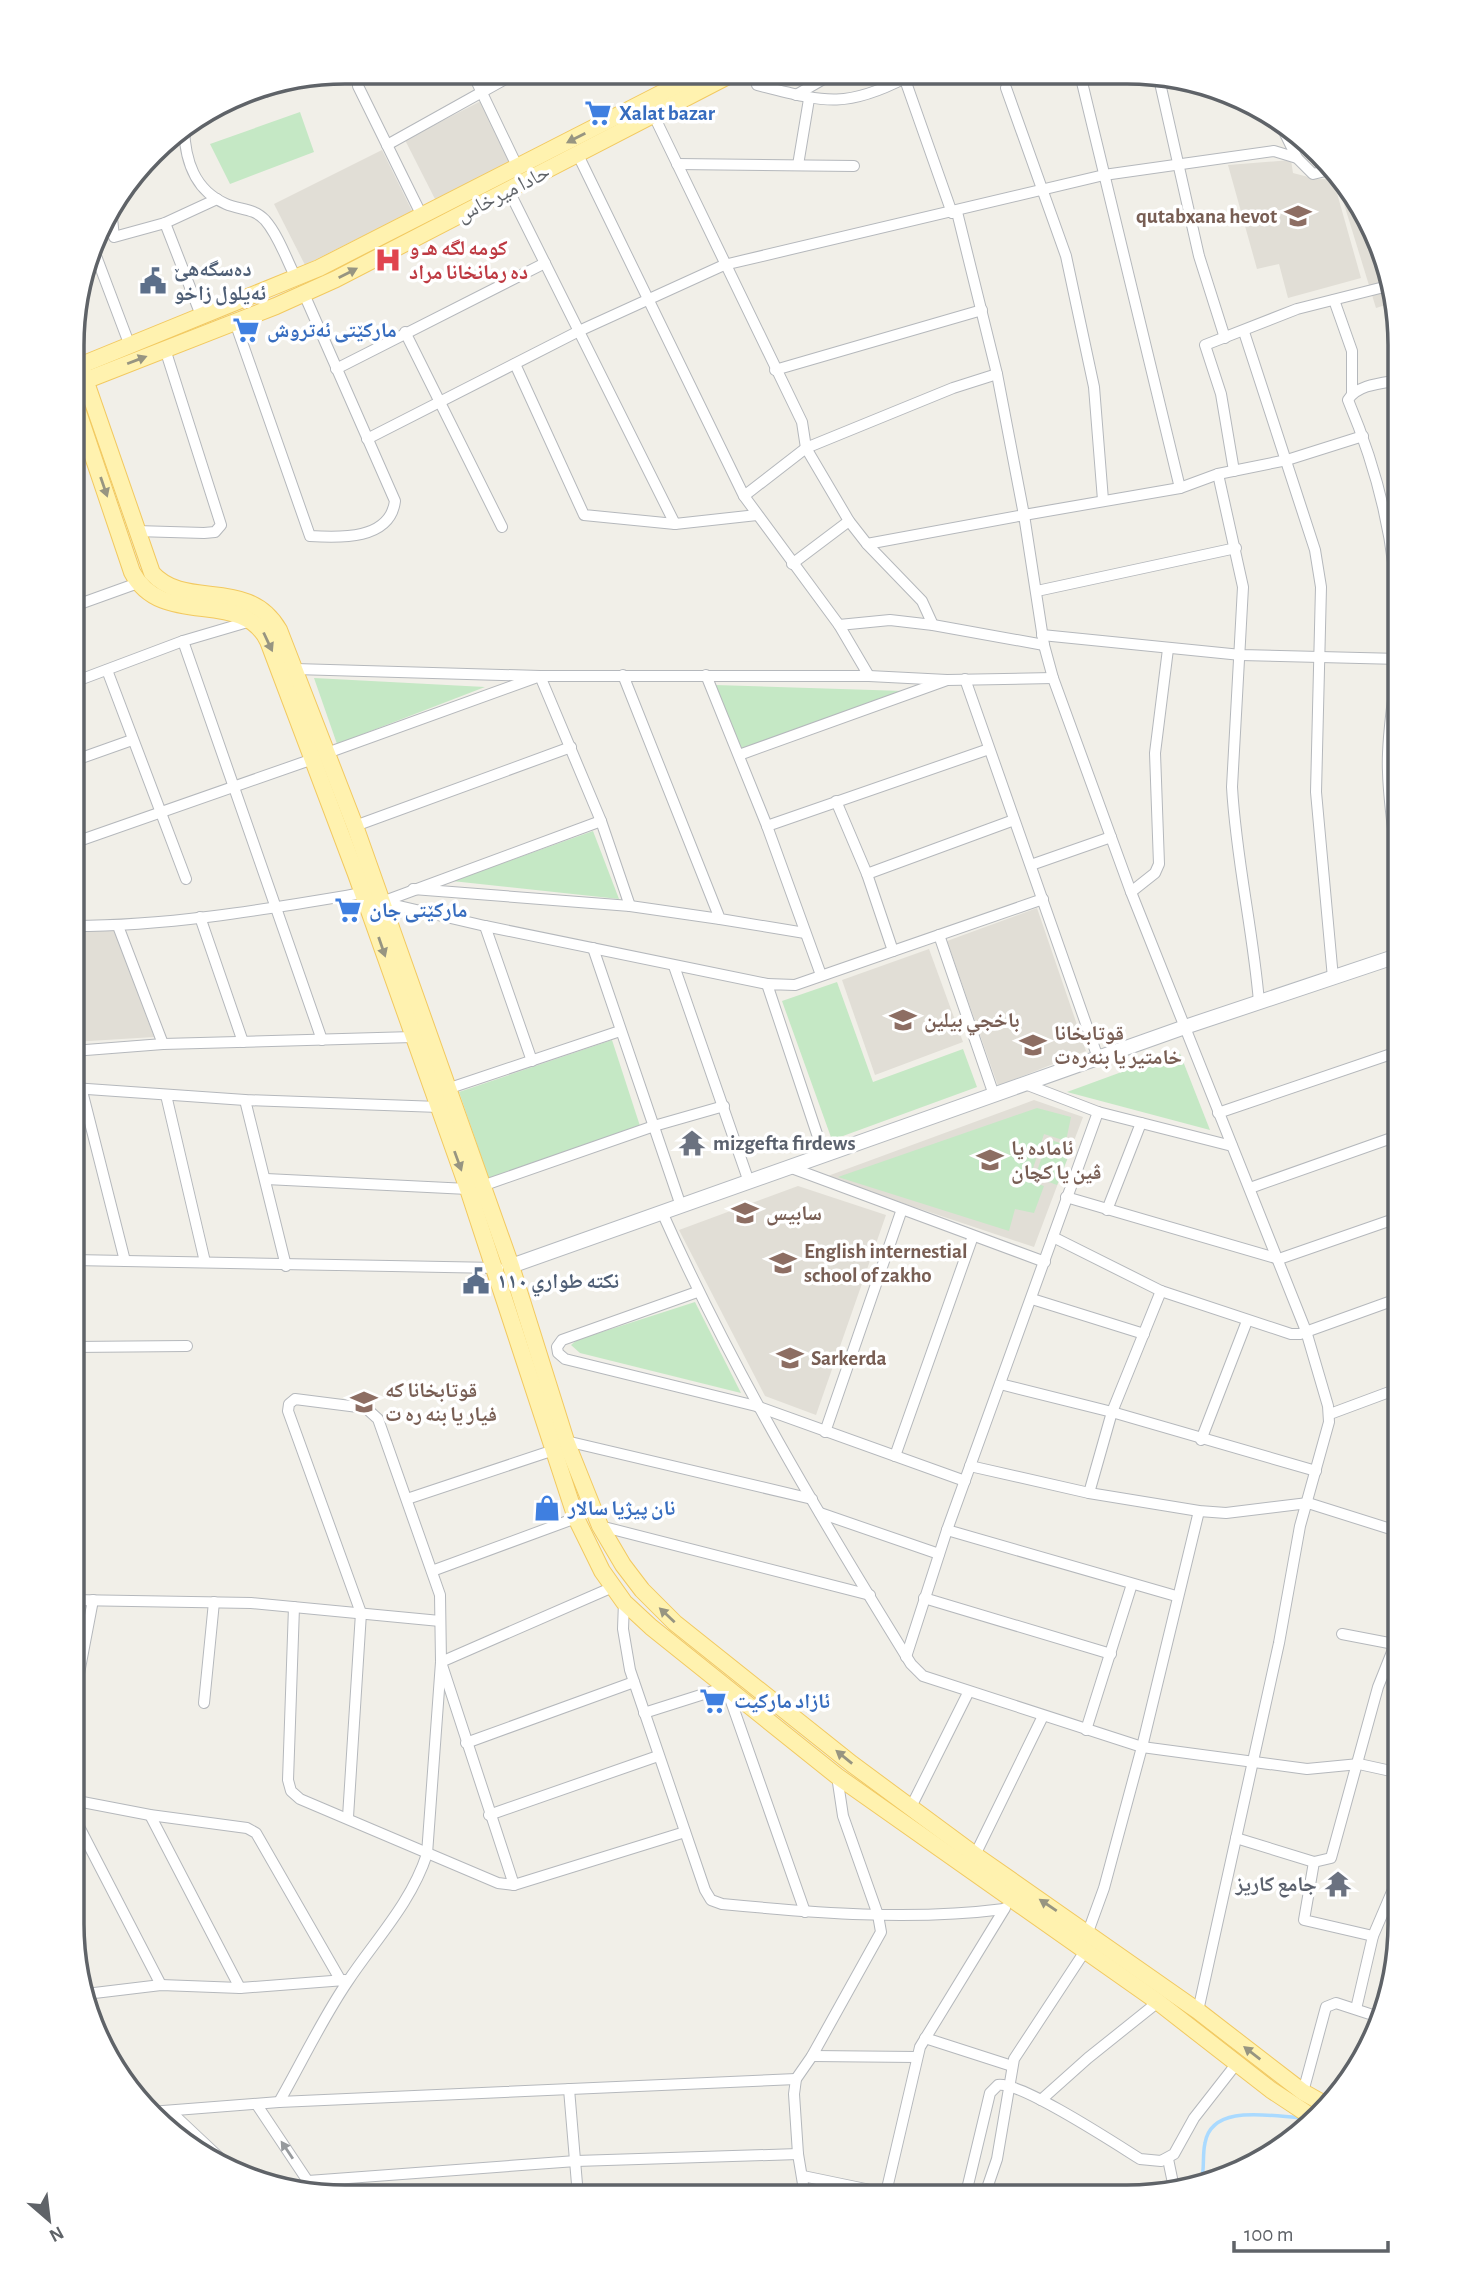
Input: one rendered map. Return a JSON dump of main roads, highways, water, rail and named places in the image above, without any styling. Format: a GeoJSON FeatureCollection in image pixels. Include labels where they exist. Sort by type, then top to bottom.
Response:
{"type":"FeatureCollection","features":[{"type":"Feature","properties":{"kind":"main road"},"geometry":{"type":"LineString","coordinates":[[84,372],[130,346],[296,278],[680,84]]}},
{"type":"Feature","properties":{"kind":"main road","name":"حادا ميرخاس"},"geometry":{"type":"LineString","coordinates":[[84,373],[165,349],[304,294],[714,84]]}},
{"type":"Feature","properties":{"kind":"main road"},"geometry":{"type":"LineString","coordinates":[[84,391],[149,567],[162,583],[175,588],[239,598],[263,610],[279,630],[295,669],[320,756]]}},
{"type":"Feature","properties":{"kind":"main road"},"geometry":{"type":"LineString","coordinates":[[84,429],[138,583],[152,596],[166,603],[232,613],[251,621],[268,641],[351,831],[363,893],[439,1107],[511,1266],[560,1445],[576,1518],[592,1554],[613,1587],[624,1602],[651,1627],[837,1776],[1007,1904],[1085,1951],[1158,2002],[1271,2090],[1307,2113]]}},
{"type":"Feature","properties":{"kind":"main road"},"geometry":{"type":"LineString","coordinates":[[356,853],[382,902],[447,1089],[475,1187],[494,1269],[560,1445],[623,1566],[663,1612],[882,1786],[975,1855],[1198,2011],[1278,2074],[1319,2101]]}},
{"type":"Feature","properties":{"kind":"main road"},"geometry":{"type":"LineString","coordinates":[[511,1266],[1185,1027],[1388,959]]}},
{"type":"Feature","properties":{"kind":"main road"},"geometry":{"type":"LineString","coordinates":[[874,1802],[882,1786]]}},
{"type":"Feature","properties":{"kind":"main road"},"geometry":{"type":"LineString","coordinates":[[1271,2090],[1278,2074]]}},
{"type":"Feature","properties":{"kind":"waterway"},"geometry":{"type":"LineString","coordinates":[[1203,2174],[1205,2143],[1210,2130],[1219,2122],[1246,2115],[1302,2118]]}},
{"type":"Feature","properties":{"kind":"place","name":"Xalat bazar"},"geometry":{"type":"Point","coordinates":[598,113]}},
{"type":"Feature","properties":{"kind":"place","name":"qutabxana hevot"},"geometry":{"type":"Point","coordinates":[1298,216]}},
{"type":"Feature","properties":{"kind":"place","name":"كومه لگه هـ و ده رمانخانا مراد"},"geometry":{"type":"Point","coordinates":[388,260]}},
{"type":"Feature","properties":{"kind":"place","name":"ده‌سگه‌هێ ئه‌يلول زاخو"},"geometry":{"type":"Point","coordinates":[153,281]}},
{"type":"Feature","properties":{"kind":"place","name":"مارکێتی ئەتروش"},"geometry":{"type":"Point","coordinates":[246,330]}},
{"type":"Feature","properties":{"kind":"place","name":"مارکێتی جان"},"geometry":{"type":"Point","coordinates":[348,910]}},
{"type":"Feature","properties":{"kind":"place","name":"باخجي بيلين"},"geometry":{"type":"Point","coordinates":[903,1020]}},
{"type":"Feature","properties":{"kind":"place","name":"قوتابخانا خامتیر یا بنەرەت"},"geometry":{"type":"Point","coordinates":[1033,1045]}},
{"type":"Feature","properties":{"kind":"place","name":"mizgefta firdews"},"geometry":{"type":"Point","coordinates":[692,1143]}},
{"type":"Feature","properties":{"kind":"place","name":"ئاماده یا ڤین یا کچان"},"geometry":{"type":"Point","coordinates":[990,1160]}},
{"type":"Feature","properties":{"kind":"place","name":"سابيس"},"geometry":{"type":"Point","coordinates":[745,1213]}},
{"type":"Feature","properties":{"kind":"place","name":"English internestial school of zakho"},"geometry":{"type":"Point","coordinates":[783,1263]}},
{"type":"Feature","properties":{"kind":"place","name":"نكته طواري ١١٠"},"geometry":{"type":"Point","coordinates":[476,1281]}},
{"type":"Feature","properties":{"kind":"place","name":"Sarkerda"},"geometry":{"type":"Point","coordinates":[790,1358]}},
{"type":"Feature","properties":{"kind":"place","name":"قوتابخانا كه فيار يا بنه ره ت"},"geometry":{"type":"Point","coordinates":[364,1402]}},
{"type":"Feature","properties":{"kind":"place","name":"نان پيژيا سالار"},"geometry":{"type":"Point","coordinates":[547,1508]}},
{"type":"Feature","properties":{"kind":"place","name":"ئازاد ماركيت"},"geometry":{"type":"Point","coordinates":[713,1701]}},
{"type":"Feature","properties":{"kind":"place","name":"جامع كاريز"},"geometry":{"type":"Point","coordinates":[1338,1884]}}]}
